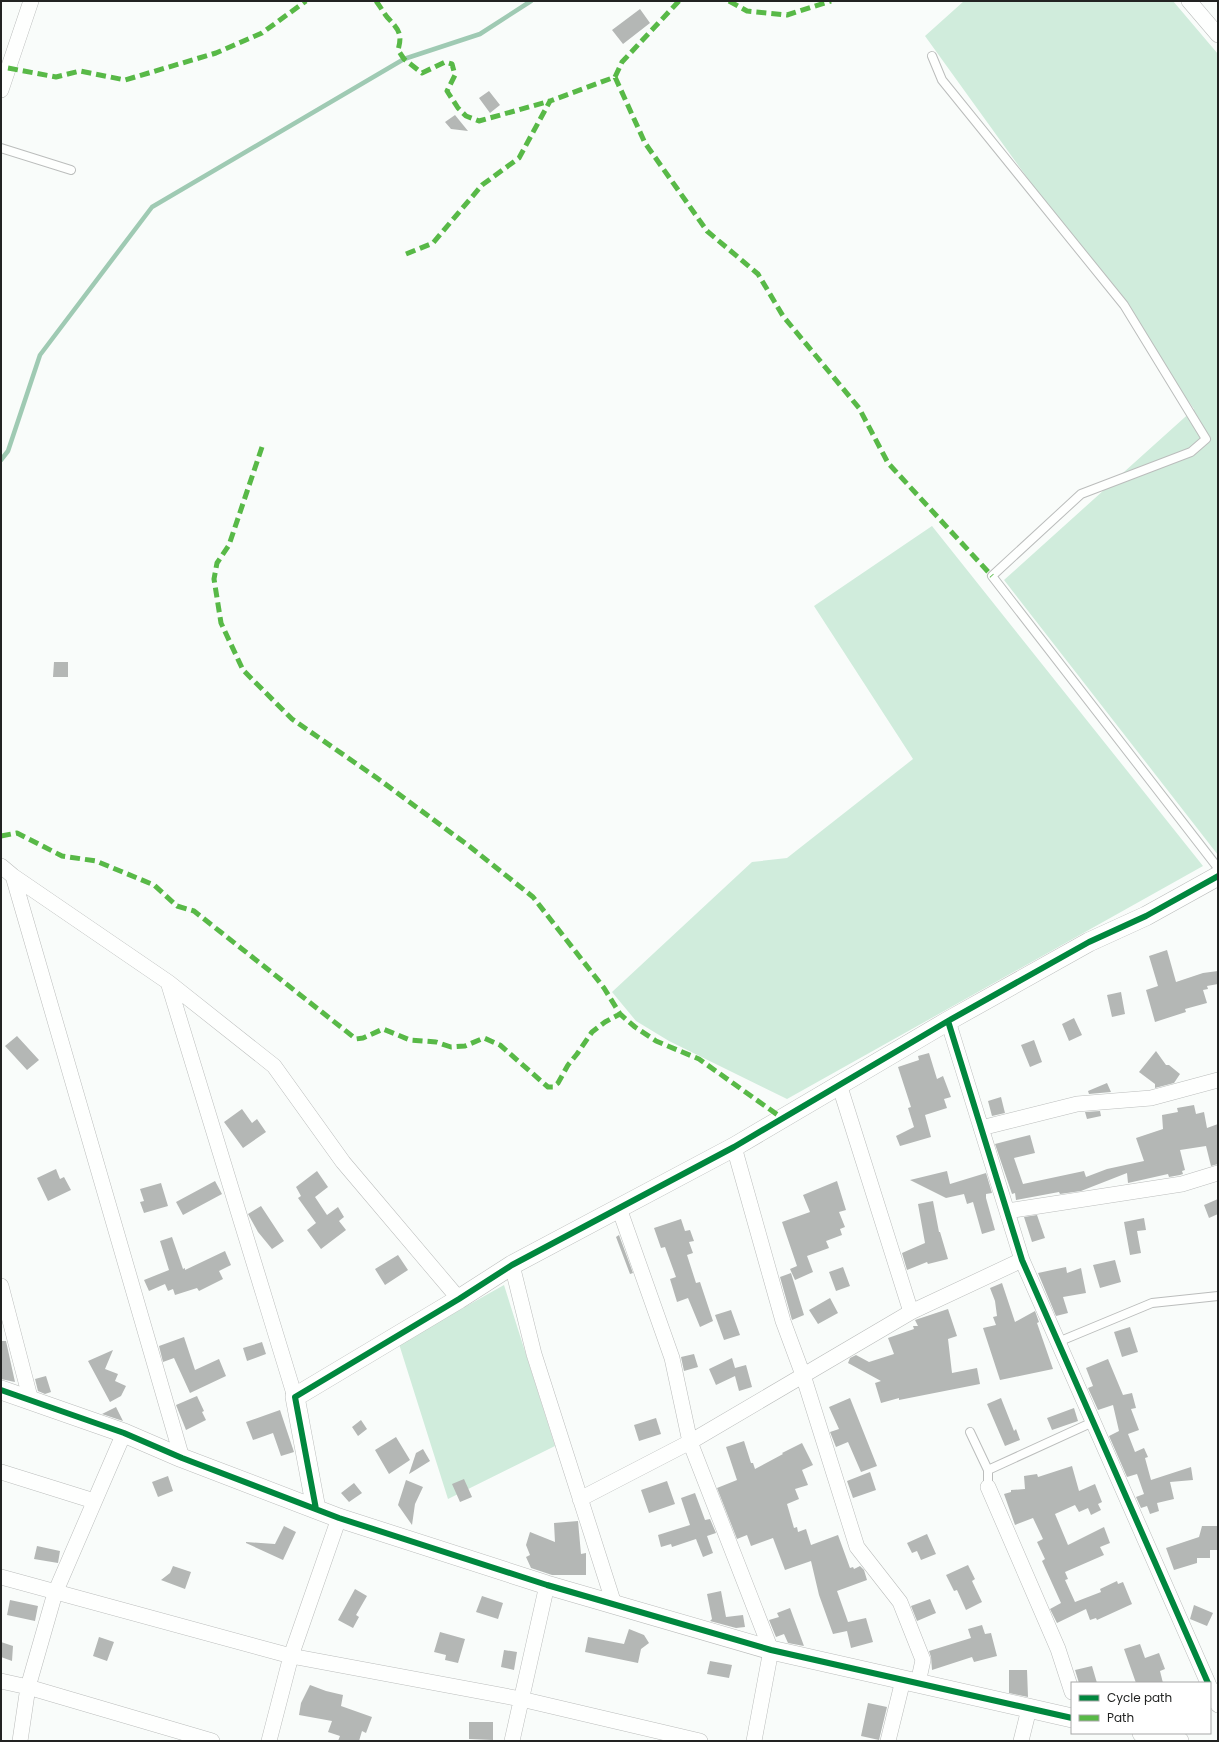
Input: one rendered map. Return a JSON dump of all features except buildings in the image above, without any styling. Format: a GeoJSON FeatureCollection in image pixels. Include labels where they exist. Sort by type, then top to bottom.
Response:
{"type":"FeatureCollection","features":[{"type":"Feature","properties":{"kind":"street"},"geometry":{"type":"LineString","coordinates":[[1,90],[31,1]]}},
{"type":"Feature","properties":{"kind":"street"},"geometry":{"type":"LineString","coordinates":[[1189,1],[1218,35]]}},
{"type":"Feature","properties":{"kind":"street"},"geometry":{"type":"LineString","coordinates":[[1,866],[168,982],[274,1066],[343,1162],[459,1299]]}},
{"type":"Feature","properties":{"kind":"street"},"geometry":{"type":"LineString","coordinates":[[14,876],[182,1458]]}},
{"type":"Feature","properties":{"kind":"street"},"geometry":{"type":"LineString","coordinates":[[295,1397],[512,1266],[734,1147],[839,1084],[1088,942],[1146,916],[1218,876]]}},
{"type":"Feature","properties":{"kind":"street"},"geometry":{"type":"LineString","coordinates":[[168,982],[295,1397],[316,1509]]}},
{"type":"Feature","properties":{"kind":"street"},"geometry":{"type":"LineString","coordinates":[[948,1021],[1022,1260],[1208,1682]]}},
{"type":"Feature","properties":{"kind":"street"},"geometry":{"type":"LineString","coordinates":[[981,1128],[1077,1104],[1151,1098],[1218,1080]]}},
{"type":"Feature","properties":{"kind":"street"},"geometry":{"type":"LineString","coordinates":[[839,1084],[910,1312]]}},
{"type":"Feature","properties":{"kind":"street"},"geometry":{"type":"LineString","coordinates":[[734,1147],[783,1321],[803,1375],[857,1547],[900,1602],[923,1660],[911,1681],[888,1741]]}},
{"type":"Feature","properties":{"kind":"street"},"geometry":{"type":"LineString","coordinates":[[1007,1211],[1182,1184],[1218,1173]]}},
{"type":"Feature","properties":{"kind":"street"},"geometry":{"type":"LineString","coordinates":[[619,1208],[672,1358],[690,1442],[771,1650],[754,1741]]}},
{"type":"Feature","properties":{"kind":"street"},"geometry":{"type":"LineString","coordinates":[[580,1499],[690,1442],[910,1312],[1022,1260]]}},
{"type":"Feature","properties":{"kind":"street"},"geometry":{"type":"LineString","coordinates":[[512,1266],[534,1354],[614,1604]]}},
{"type":"Feature","properties":{"kind":"street"},"geometry":{"type":"LineString","coordinates":[[1,1286],[31,1401]]}},
{"type":"Feature","properties":{"kind":"street"},"geometry":{"type":"LineString","coordinates":[[1,1390],[124,1433],[182,1458],[339,1518],[547,1585],[771,1650],[1071,1718]]}},
{"type":"Feature","properties":{"kind":"street"},"geometry":{"type":"LineString","coordinates":[[20,1741],[28,1687],[55,1593],[124,1433]]}},
{"type":"Feature","properties":{"kind":"street"},"geometry":{"type":"LineString","coordinates":[[1,1472],[94,1501]]}},
{"type":"Feature","properties":{"kind":"street"},"geometry":{"type":"LineString","coordinates":[[988,1487],[1058,1649],[1071,1689]]}},
{"type":"Feature","properties":{"kind":"street"},"geometry":{"type":"LineString","coordinates":[[269,1741],[291,1656],[339,1518]]}},
{"type":"Feature","properties":{"kind":"street"},"geometry":{"type":"LineString","coordinates":[[1,1577],[55,1593],[291,1656],[521,1699],[700,1741]]}},
{"type":"Feature","properties":{"kind":"street"},"geometry":{"type":"LineString","coordinates":[[512,1741],[547,1585]]}},
{"type":"Feature","properties":{"kind":"street"},"geometry":{"type":"LineString","coordinates":[[1,1681],[28,1687],[212,1741]]}},
{"type":"Feature","properties":{"kind":"street"},"geometry":{"type":"LineString","coordinates":[[1211,1689],[1218,1706]]}},
{"type":"Feature","properties":{"kind":"street"},"geometry":{"type":"LineString","coordinates":[[1021,1741],[1029,1708]]}},
{"type":"Feature","properties":{"kind":"street"},"geometry":{"type":"LineString","coordinates":[[1146,1734],[1178,1741]]}},
{"type":"Feature","properties":{"kind":"lane"},"geometry":{"type":"LineString","coordinates":[[932,56],[942,80],[1124,305],[1206,440],[1191,452],[1081,494],[992,576],[1218,868]]}},
{"type":"Feature","properties":{"kind":"lane"},"geometry":{"type":"LineString","coordinates":[[1,148],[71,170]]}},
{"type":"Feature","properties":{"kind":"lane"},"geometry":{"type":"LineString","coordinates":[[1058,1342],[1152,1303],[1218,1296]]}},
{"type":"Feature","properties":{"kind":"lane"},"geometry":{"type":"LineString","coordinates":[[988,1470],[1093,1422]]}},
{"type":"Feature","properties":{"kind":"lane"},"geometry":{"type":"LineString","coordinates":[[970,1432],[988,1470],[988,1487]]}},
{"type":"Feature","properties":{"kind":"green space"},"geometry":{"type":"Polygon","coordinates":[[[964,1],[1173,1],[1218,54],[1218,855],[1004,580],[1194,409],[925,36],[964,1]]]}},
{"type":"Feature","properties":{"kind":"green space"},"geometry":{"type":"Polygon","coordinates":[[[932,526],[1203,866],[787,1099],[669,1041],[636,1021],[612,992],[752,862],[787,858],[913,759],[814,606],[932,526]]]}},
{"type":"Feature","properties":{"kind":"green space"},"geometry":{"type":"Polygon","coordinates":[[[504,1285],[555,1446],[448,1499],[399,1344],[504,1285]]]}},
{"type":"Feature","properties":{"kind":"waterway"},"geometry":{"type":"LineString","coordinates":[[1,460],[8,451],[40,355],[152,207],[404,59],[480,34],[531,1]]}},
{"type":"Feature","properties":{"kind":"marked path"},"geometry":{"type":"LineString","coordinates":[[8,68],[56,77],[80,71],[125,80],[216,53],[262,33],[306,1]]}},
{"type":"Feature","properties":{"kind":"marked path"},"geometry":{"type":"LineString","coordinates":[[376,1],[400,35],[398,50],[404,59],[422,73],[445,62],[452,64],[455,75],[447,91],[458,108],[466,116],[479,121],[550,101]]}},
{"type":"Feature","properties":{"kind":"marked path"},"geometry":{"type":"LineString","coordinates":[[406,254],[433,243],[482,185],[519,158],[550,101],[615,77],[622,62],[679,1]]}},
{"type":"Feature","properties":{"kind":"marked path"},"geometry":{"type":"LineString","coordinates":[[729,1],[747,11],[787,15],[831,1]]}},
{"type":"Feature","properties":{"kind":"marked path"},"geometry":{"type":"LineString","coordinates":[[615,77],[645,143],[707,231],[758,274],[783,316],[859,408],[888,463],[992,576]]}},
{"type":"Feature","properties":{"kind":"marked path"},"geometry":{"type":"LineString","coordinates":[[262,447],[229,545],[217,563],[214,579],[221,623],[243,670],[292,719],[377,778],[469,846],[533,897],[604,988],[620,1014],[635,1027],[656,1041],[699,1059],[782,1118]]}},
{"type":"Feature","properties":{"kind":"marked path"},"geometry":{"type":"LineString","coordinates":[[1,836],[17,833],[62,856],[96,861],[154,885],[177,906],[194,911],[356,1039],[363,1038],[383,1029],[410,1040],[436,1042],[451,1047],[465,1046],[484,1038],[500,1045],[548,1087],[553,1087],[558,1083],[568,1065],[592,1032],[605,1022],[620,1014]]}},
{"type":"Feature","properties":{"kind":"cycle path"},"geometry":{"type":"LineString","coordinates":[[316,1509],[295,1397],[459,1299],[512,1265],[734,1147],[948,1021],[1089,942],[1146,916],[1218,876]]}},
{"type":"Feature","properties":{"kind":"cycle path"},"geometry":{"type":"LineString","coordinates":[[948,1021],[1022,1260],[1208,1682]]}},
{"type":"Feature","properties":{"kind":"cycle path"},"geometry":{"type":"LineString","coordinates":[[1,1390],[124,1433],[182,1458],[339,1518],[547,1585],[771,1650],[1071,1718]]}}]}
